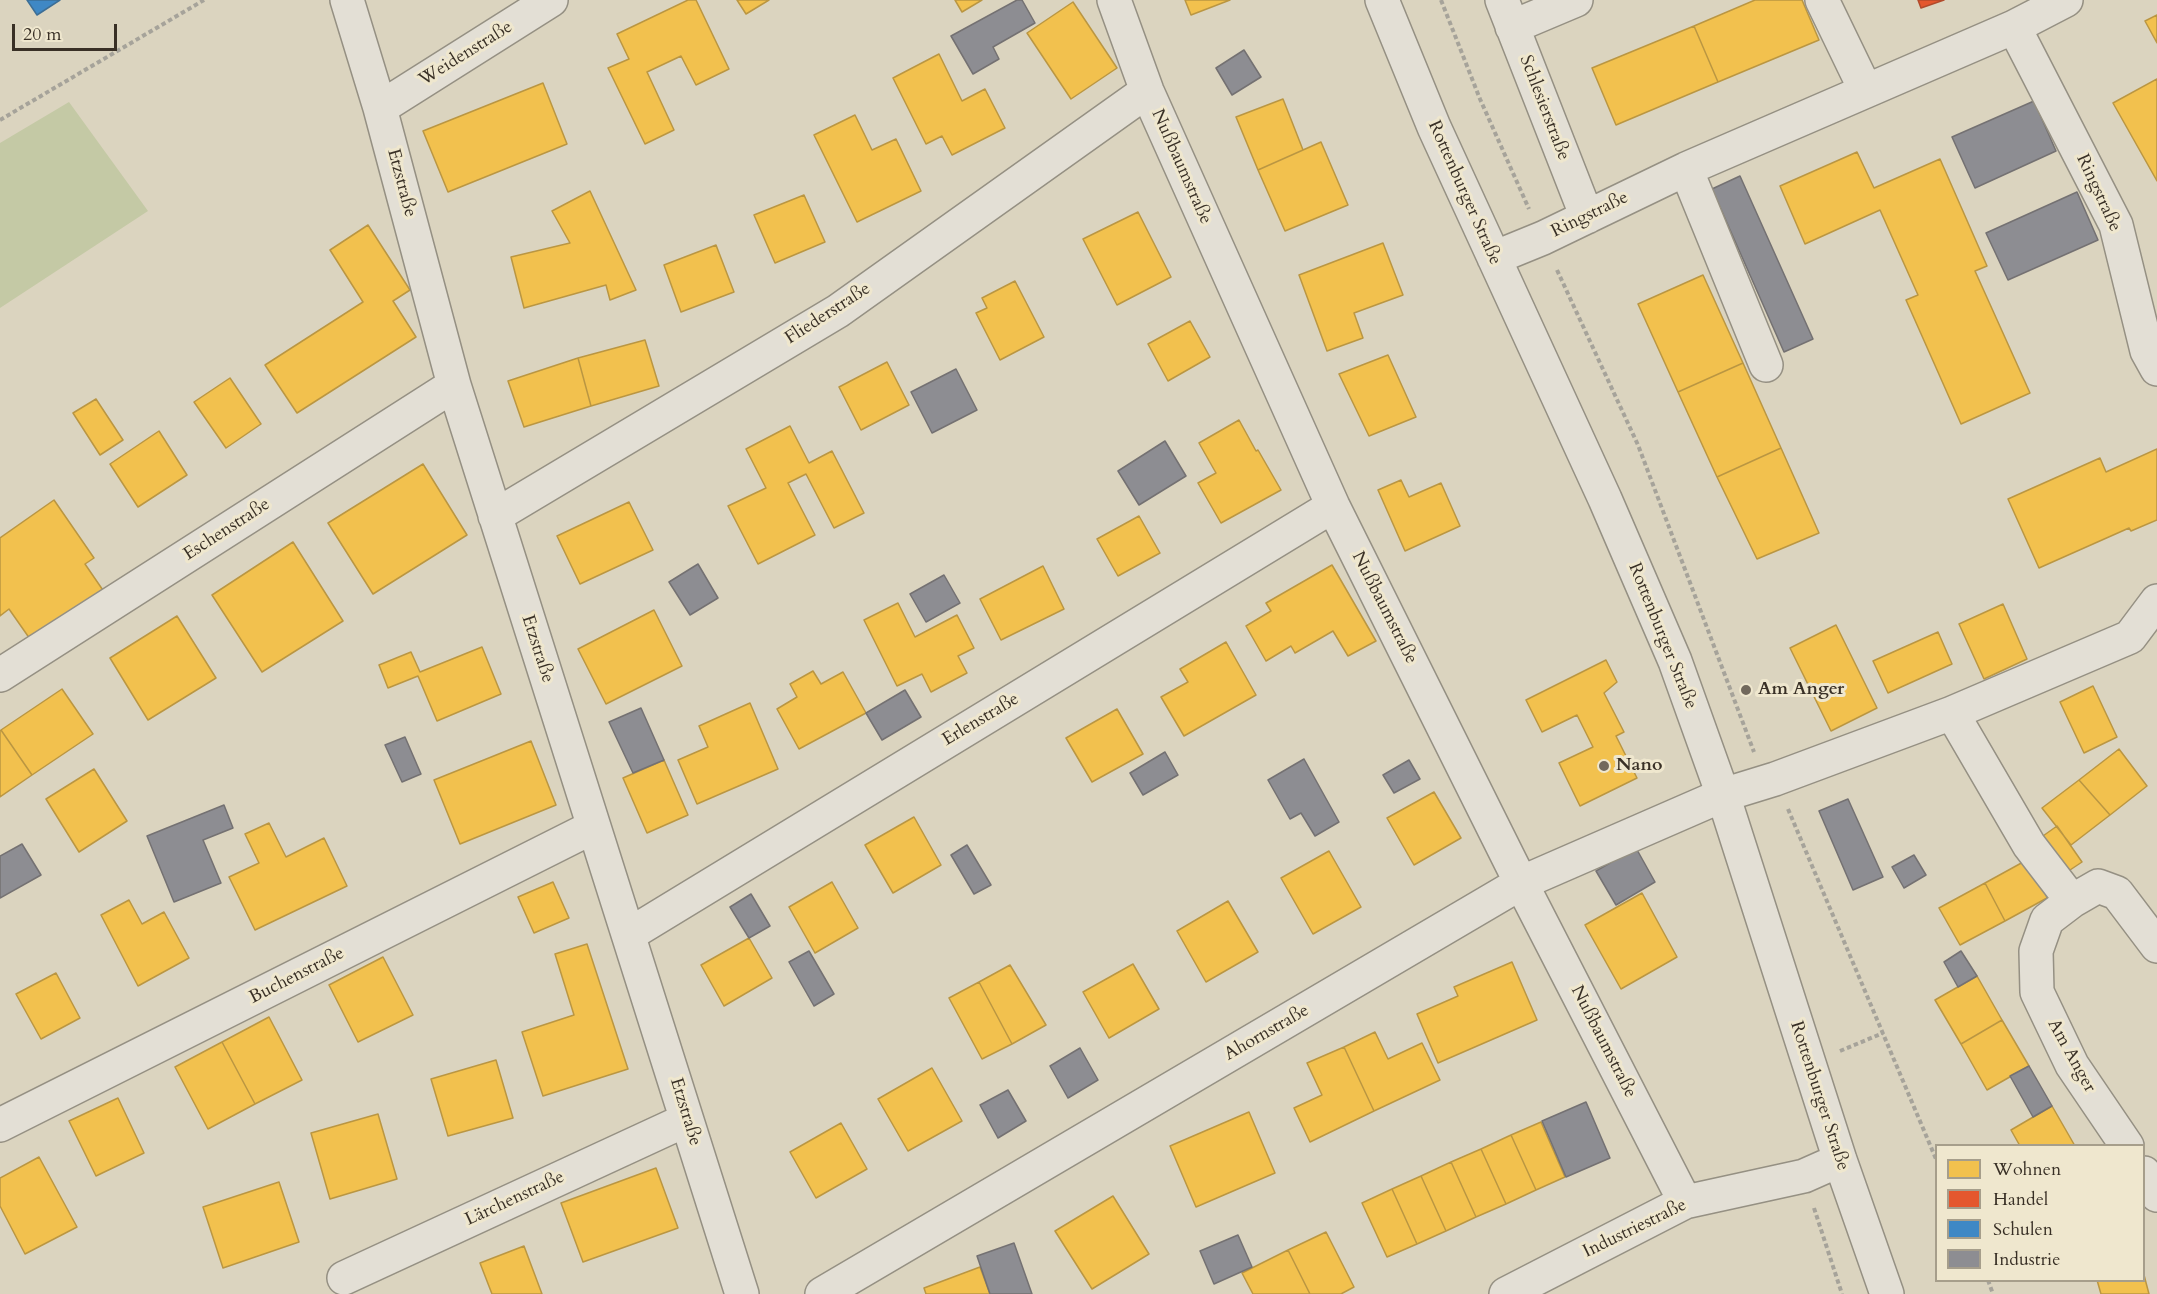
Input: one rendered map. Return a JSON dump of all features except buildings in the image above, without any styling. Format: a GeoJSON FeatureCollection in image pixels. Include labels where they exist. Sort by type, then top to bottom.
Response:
{"type":"FeatureCollection","features":[{"type":"Feature","properties":{"kind":"street","name":"Etzstraße"},"geometry":{"type":"LineString","coordinates":[[347,0],[380,108],[454,385],[593,827],[630,934],[742,1294]]}},
{"type":"Feature","properties":{"kind":"street","name":"Weidenstraße"},"geometry":{"type":"LineString","coordinates":[[380,108],[551,0]]}},
{"type":"Feature","properties":{"kind":"street","name":"Nußbaumstraße"},"geometry":{"type":"LineString","coordinates":[[1114,0],[1147,91],[1333,506],[1521,883],[1685,1202]]}},
{"type":"Feature","properties":{"kind":"street","name":"Rottenburger Straße"},"geometry":{"type":"LineString","coordinates":[[1382,0],[1434,128],[1605,499],[1675,661],[1723,795],[1840,1160],[1887,1294]]}},
{"type":"Feature","properties":{"kind":"street"},"geometry":{"type":"LineString","coordinates":[[1507,13],[1576,0]]}},
{"type":"Feature","properties":{"kind":"street"},"geometry":{"type":"LineString","coordinates":[[1822,0],[1866,91]]}},
{"type":"Feature","properties":{"kind":"street","name":"Ringstraße"},"geometry":{"type":"LineString","coordinates":[[1494,258],[1543,238],[1686,169],[2014,27],[2066,0]]}},
{"type":"Feature","properties":{"kind":"street","name":"Schlesierstraße"},"geometry":{"type":"LineString","coordinates":[[1507,13],[1587,217]]}},
{"type":"Feature","properties":{"kind":"street","name":"Ringstraße"},"geometry":{"type":"LineString","coordinates":[[2014,27],[2116,225],[2147,351],[2157,369]]}},
{"type":"Feature","properties":{"kind":"street","name":"Fliederstraße"},"geometry":{"type":"LineString","coordinates":[[495,516],[838,311],[1147,91]]}},
{"type":"Feature","properties":{"kind":"street"},"geometry":{"type":"LineString","coordinates":[[1686,169],[1766,365]]}},
{"type":"Feature","properties":{"kind":"street","name":"Eschenstraße"},"geometry":{"type":"LineString","coordinates":[[0,675],[454,385]]}},
{"type":"Feature","properties":{"kind":"street","name":"Erlenstraße"},"geometry":{"type":"LineString","coordinates":[[630,934],[1333,506]]}},
{"type":"Feature","properties":{"kind":"street"},"geometry":{"type":"LineString","coordinates":[[1723,795],[1775,779],[1952,713],[2130,637],[2157,601]]}},
{"type":"Feature","properties":{"kind":"street"},"geometry":{"type":"LineString","coordinates":[[1952,713],[2029,845],[2072,902]]}},
{"type":"Feature","properties":{"kind":"street","name":"Ahornstraße"},"geometry":{"type":"LineString","coordinates":[[822,1294],[1521,883],[1723,795]]}},
{"type":"Feature","properties":{"kind":"street","name":"Buchenstraße"},"geometry":{"type":"LineString","coordinates":[[0,1125],[593,827]]}},
{"type":"Feature","properties":{"kind":"street","name":"Am Anger"},"geometry":{"type":"LineString","coordinates":[[2126,1144],[2072,1065],[2037,992],[2036,951],[2047,920],[2098,886],[2117,893],[2157,946]]}},
{"type":"Feature","properties":{"kind":"street","name":"Lärchenstraße"},"geometry":{"type":"LineString","coordinates":[[344,1278],[687,1119]]}},
{"type":"Feature","properties":{"kind":"street","name":"Industriestraße"},"geometry":{"type":"LineString","coordinates":[[1506,1294],[1685,1202],[1804,1176],[1840,1160]]}},
{"type":"Feature","properties":{"kind":"street"},"geometry":{"type":"LineString","coordinates":[[2145,1175],[2157,1195]]}},
{"type":"Feature","properties":{"kind":"path"},"geometry":{"type":"LineString","coordinates":[[0,120],[204,0]]}},
{"type":"Feature","properties":{"kind":"path"},"geometry":{"type":"LineString","coordinates":[[1441,0],[1479,99],[1638,446],[1754,752],[1775,779],[1935,1158]]}},
{"type":"Feature","properties":{"kind":"path"},"geometry":{"type":"LineString","coordinates":[[1809,1065],[1883,1033]]}},
{"type":"Feature","properties":{"kind":"path"},"geometry":{"type":"LineString","coordinates":[[1804,1176],[1842,1294]]}},
{"type":"Feature","properties":{"kind":"green space"},"geometry":{"type":"Polygon","coordinates":[[[69,102],[148,211],[0,308],[0,143],[69,102]]]}},
{"type":"Feature","properties":{"kind":"place","name":"Am Anger"},"geometry":{"type":"Point","coordinates":[1746,690]}},
{"type":"Feature","properties":{"kind":"place","name":"Nano"},"geometry":{"type":"Point","coordinates":[1604,766]}}]}
